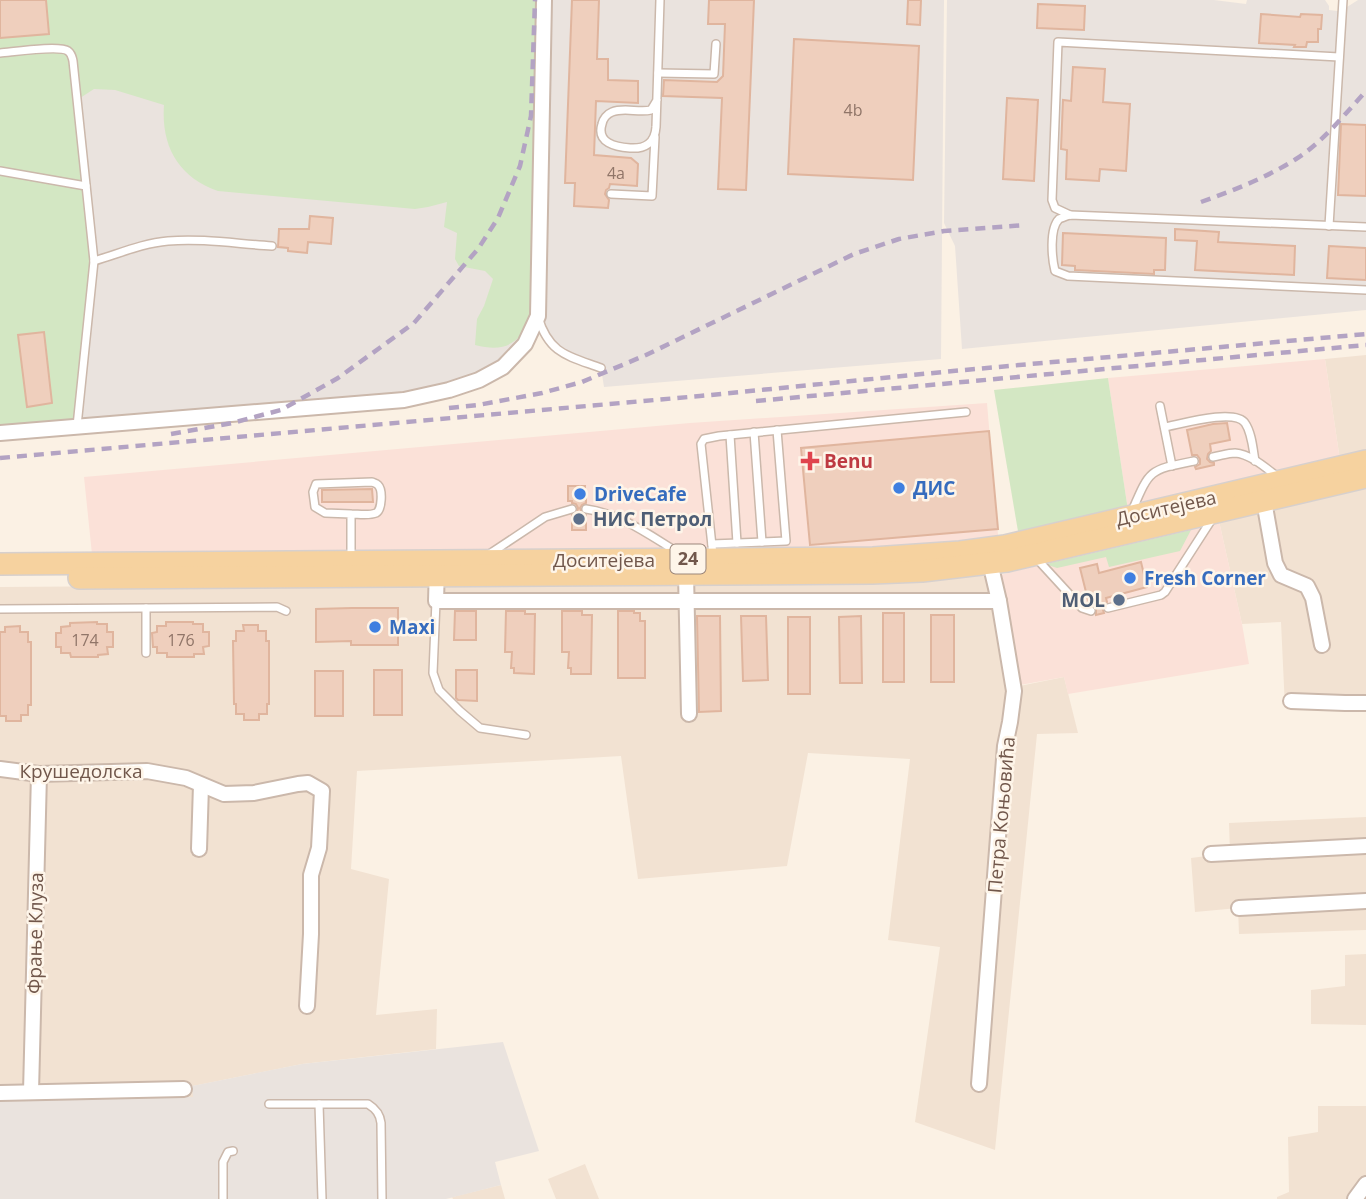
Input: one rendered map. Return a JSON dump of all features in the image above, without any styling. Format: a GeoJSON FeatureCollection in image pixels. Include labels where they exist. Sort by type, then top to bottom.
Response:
{"type":"FeatureCollection","features":[{"type":"Feature","properties":{"kind":"main road","name":"Доситејева"},"geometry":{"type":"LineString","coordinates":[[989,557],[1005,547],[1366,461]]}},
{"type":"Feature","properties":{"kind":"main road","name":"Доситејева"},"geometry":{"type":"LineString","coordinates":[[0,564],[188,570],[687,567],[713,559],[872,573],[922,571],[989,557],[1034,556],[1366,477]]}},
{"type":"Feature","properties":{"kind":"main road","name":"Доситејева"},"geometry":{"type":"LineString","coordinates":[[0,579],[351,562],[437,568],[480,561],[687,567]]}},
{"type":"Feature","properties":{"kind":"street"},"geometry":{"type":"LineString","coordinates":[[0,433],[404,400],[480,380],[503,367],[525,344],[538,316],[544,0]]}},
{"type":"Feature","properties":{"kind":"street"},"geometry":{"type":"LineString","coordinates":[[1264,501],[1275,563],[1281,575],[1307,586],[1313,598],[1322,645]]}},
{"type":"Feature","properties":{"kind":"street","name":"Петра Коњовића"},"geometry":{"type":"LineString","coordinates":[[979,1084],[1005,746],[1014,696],[989,557]]}},
{"type":"Feature","properties":{"kind":"street"},"geometry":{"type":"LineString","coordinates":[[687,567],[689,714]]}},
{"type":"Feature","properties":{"kind":"street"},"geometry":{"type":"LineString","coordinates":[[437,568],[436,601],[999,601]]}},
{"type":"Feature","properties":{"kind":"street"},"geometry":{"type":"LineString","coordinates":[[1290,701],[1366,703]]}},
{"type":"Feature","properties":{"kind":"street","name":"Крушедолска"},"geometry":{"type":"LineString","coordinates":[[0,769],[39,774],[147,771],[186,778],[224,794],[254,793],[308,783],[321,791],[319,848],[311,876],[307,1006]]}},
{"type":"Feature","properties":{"kind":"street","name":"Фрање Клуза"},"geometry":{"type":"LineString","coordinates":[[31,1092],[39,774]]}},
{"type":"Feature","properties":{"kind":"street"},"geometry":{"type":"LineString","coordinates":[[199,849],[201,785]]}},
{"type":"Feature","properties":{"kind":"street"},"geometry":{"type":"LineString","coordinates":[[1211,854],[1366,846]]}},
{"type":"Feature","properties":{"kind":"street"},"geometry":{"type":"LineString","coordinates":[[1238,908],[1366,901]]}},
{"type":"Feature","properties":{"kind":"street"},"geometry":{"type":"LineString","coordinates":[[0,1093],[184,1089]]}},
{"type":"Feature","properties":{"kind":"street"},"geometry":{"type":"LineString","coordinates":[[1355,1199],[1366,1184]]}},
{"type":"Feature","properties":{"kind":"lane"},"geometry":{"type":"LineString","coordinates":[[611,194],[652,196],[660,0]]}},
{"type":"Feature","properties":{"kind":"lane"},"geometry":{"type":"LineString","coordinates":[[1329,226],[1343,0]]}},
{"type":"Feature","properties":{"kind":"lane"},"geometry":{"type":"LineString","coordinates":[[1070,215],[1055,208],[1052,200],[1058,42],[1339,57]]}},
{"type":"Feature","properties":{"kind":"lane"},"geometry":{"type":"LineString","coordinates":[[658,73],[714,74],[716,44]]}},
{"type":"Feature","properties":{"kind":"lane"},"geometry":{"type":"LineString","coordinates":[[0,53],[57,48],[67,50],[73,61],[94,261],[77,426]]}},
{"type":"Feature","properties":{"kind":"lane"},"geometry":{"type":"LineString","coordinates":[[655,133],[653,139],[644,147],[615,147],[604,140],[601,128],[602,122],[616,110],[651,110],[657,100]]}},
{"type":"Feature","properties":{"kind":"lane"},"geometry":{"type":"LineString","coordinates":[[0,171],[86,186]]}},
{"type":"Feature","properties":{"kind":"lane"},"geometry":{"type":"LineString","coordinates":[[1366,227],[1070,215],[1060,218],[1053,229],[1052,260],[1055,271],[1068,276],[1366,290]]}},
{"type":"Feature","properties":{"kind":"lane"},"geometry":{"type":"LineString","coordinates":[[94,261],[166,241],[191,240],[272,246]]}},
{"type":"Feature","properties":{"kind":"lane"},"geometry":{"type":"LineString","coordinates":[[538,316],[543,333],[552,345],[562,353],[601,368]]}},
{"type":"Feature","properties":{"kind":"lane"},"geometry":{"type":"LineString","coordinates":[[1160,405],[1172,466]]}},
{"type":"Feature","properties":{"kind":"lane"},"geometry":{"type":"LineString","coordinates":[[777,430],[787,540],[737,543],[713,559],[702,440],[754,432],[966,412]]}},
{"type":"Feature","properties":{"kind":"lane"},"geometry":{"type":"LineString","coordinates":[[1165,427],[1234,416],[1247,424],[1255,461]]}},
{"type":"Feature","properties":{"kind":"lane"},"geometry":{"type":"LineString","coordinates":[[754,432],[762,542]]}},
{"type":"Feature","properties":{"kind":"lane"},"geometry":{"type":"LineString","coordinates":[[730,435],[737,543]]}},
{"type":"Feature","properties":{"kind":"lane"},"geometry":{"type":"LineString","coordinates":[[1213,457],[1237,453],[1255,461],[1283,481]]}},
{"type":"Feature","properties":{"kind":"lane"},"geometry":{"type":"LineString","coordinates":[[1129,517],[1145,481],[1152,473],[1194,461]]}},
{"type":"Feature","properties":{"kind":"lane"},"geometry":{"type":"LineString","coordinates":[[316,484],[377,484],[380,487],[379,511],[374,514],[351,514],[325,513],[315,507],[313,492],[316,484]]}},
{"type":"Feature","properties":{"kind":"lane"},"geometry":{"type":"LineString","coordinates":[[480,561],[545,517],[572,509]]}},
{"type":"Feature","properties":{"kind":"lane"},"geometry":{"type":"LineString","coordinates":[[586,509],[626,520],[687,567]]}},
{"type":"Feature","properties":{"kind":"lane"},"geometry":{"type":"LineString","coordinates":[[1108,608],[1165,592],[1217,512]]}},
{"type":"Feature","properties":{"kind":"lane"},"geometry":{"type":"LineString","coordinates":[[351,514],[351,562]]}},
{"type":"Feature","properties":{"kind":"lane"},"geometry":{"type":"LineString","coordinates":[[1034,556],[1082,608],[1091,611]]}},
{"type":"Feature","properties":{"kind":"lane"},"geometry":{"type":"LineString","coordinates":[[436,601],[433,673],[439,690],[480,728],[526,735]]}},
{"type":"Feature","properties":{"kind":"lane"},"geometry":{"type":"LineString","coordinates":[[0,609],[277,607],[286,611]]}},
{"type":"Feature","properties":{"kind":"lane"},"geometry":{"type":"LineString","coordinates":[[146,608],[146,653]]}},
{"type":"Feature","properties":{"kind":"lane"},"geometry":{"type":"LineString","coordinates":[[269,1104],[368,1104],[378,1112],[381,1123],[382,1199]]}},
{"type":"Feature","properties":{"kind":"lane"},"geometry":{"type":"LineString","coordinates":[[319,1104],[322,1199]]}},
{"type":"Feature","properties":{"kind":"lane"},"geometry":{"type":"LineString","coordinates":[[223,1199],[223,1162],[228,1152],[233,1151]]}},
{"type":"Feature","properties":{"kind":"shaded area"},"geometry":{"type":"Polygon","coordinates":[[[0,0],[944,0],[941,359],[604,387],[601,368],[552,345],[539,318],[503,367],[449,390],[77,426],[0,0]]]}},
{"type":"Feature","properties":{"kind":"shaded area"},"geometry":{"type":"Polygon","coordinates":[[[947,0],[1214,0],[1246,4],[1247,0],[1325,0],[1329,10],[1346,12],[1347,7],[1358,0],[1366,0],[1366,310],[962,349],[955,246],[944,223],[947,0]]]}},
{"type":"Feature","properties":{"kind":"shaded area"},"geometry":{"type":"Polygon","coordinates":[[[1366,355],[1366,461],[1341,467],[1325,359],[1366,355]]]}},
{"type":"Feature","properties":{"kind":"shaded area"},"geometry":{"type":"Polygon","coordinates":[[[1325,359],[1341,467],[1129,517],[1108,378],[1325,359]]]}},
{"type":"Feature","properties":{"kind":"shaded area"},"geometry":{"type":"Polygon","coordinates":[[[987,403],[999,547],[93,564],[84,477],[690,423],[987,403]]]}},
{"type":"Feature","properties":{"kind":"shaded area"},"geometry":{"type":"Polygon","coordinates":[[[1366,479],[1366,703],[1285,708],[1281,622],[1242,624],[1219,521],[1366,479]]]}},
{"type":"Feature","properties":{"kind":"shaded area","name":"MOL"},"geometry":{"type":"Polygon","coordinates":[[[1219,521],[1249,664],[1068,694],[1064,677],[1020,685],[996,576],[1219,521]]]}},
{"type":"Feature","properties":{"kind":"shaded area"},"geometry":{"type":"Polygon","coordinates":[[[986,574],[1008,662],[1010,688],[1064,677],[1078,733],[1037,734],[995,1150],[915,1122],[940,947],[888,940],[910,759],[808,753],[787,866],[638,879],[621,756],[357,771],[351,869],[389,879],[376,1015],[437,1009],[436,1049],[302,1064],[193,1086],[193,1097],[0,1094],[0,587],[837,581],[986,574]]]}},
{"type":"Feature","properties":{"kind":"shaded area"},"geometry":{"type":"Polygon","coordinates":[[[1366,817],[1366,930],[1239,934],[1238,908],[1195,912],[1191,858],[1230,853],[1229,823],[1366,817]]]}},
{"type":"Feature","properties":{"kind":"shaded area"},"geometry":{"type":"Polygon","coordinates":[[[1366,954],[1366,1025],[1311,1024],[1311,990],[1345,986],[1345,955],[1366,954]]]}},
{"type":"Feature","properties":{"kind":"shaded area"},"geometry":{"type":"Polygon","coordinates":[[[503,1042],[539,1151],[495,1162],[501,1185],[446,1199],[0,1199],[0,1094],[193,1097],[192,1086],[302,1064],[503,1042]]]}},
{"type":"Feature","properties":{"kind":"shaded area"},"geometry":{"type":"Polygon","coordinates":[[[1318,1106],[1366,1106],[1366,1199],[1277,1199],[1289,1192],[1288,1137],[1318,1132],[1318,1106]]]}},
{"type":"Feature","properties":{"kind":"shaded area"},"geometry":{"type":"Polygon","coordinates":[[[585,1164],[599,1199],[556,1199],[548,1179],[585,1164]]]}},
{"type":"Feature","properties":{"kind":"shaded area"},"geometry":{"type":"Polygon","coordinates":[[[501,1185],[505,1199],[452,1197],[501,1185]]]}},
{"type":"Feature","properties":{"kind":"green space"},"geometry":{"type":"Polygon","coordinates":[[[0,0],[544,0],[538,316],[512,343],[497,348],[475,345],[477,319],[493,279],[485,271],[459,266],[455,259],[457,233],[444,227],[447,202],[415,209],[218,191],[192,177],[175,158],[166,134],[164,105],[115,90],[94,89],[77,100],[94,261],[77,426],[0,433],[0,0]]]}},
{"type":"Feature","properties":{"kind":"green space"},"geometry":{"type":"Polygon","coordinates":[[[1108,378],[1129,517],[1020,543],[994,390],[1108,378]]]}},
{"type":"Feature","properties":{"kind":"green space"},"geometry":{"type":"Polygon","coordinates":[[[1191,530],[1180,551],[1109,567],[1106,557],[1057,568],[1048,565],[1050,563],[1191,530]]]}},
{"type":"Feature","properties":{"kind":"building"},"geometry":{"type":"Polygon","coordinates":[[[0,0],[46,0],[49,34],[0,38],[0,0]]]}},
{"type":"Feature","properties":{"kind":"building"},"geometry":{"type":"Polygon","coordinates":[[[572,0],[599,0],[597,59],[608,59],[608,80],[638,81],[638,103],[596,101],[594,155],[631,158],[638,164],[637,186],[610,184],[605,194],[609,200],[608,208],[574,206],[575,183],[565,183],[572,0]]]}},
{"type":"Feature","properties":{"kind":"building"},"geometry":{"type":"Polygon","coordinates":[[[709,0],[754,0],[746,190],[718,189],[722,98],[663,96],[664,80],[717,82],[723,76],[725,24],[708,24],[709,0]]]}},
{"type":"Feature","properties":{"kind":"building"},"geometry":{"type":"Polygon","coordinates":[[[908,0],[921,0],[920,25],[907,24],[908,0]]]}},
{"type":"Feature","properties":{"kind":"building"},"geometry":{"type":"Polygon","coordinates":[[[1038,4],[1085,6],[1084,30],[1037,28],[1038,4]]]}},
{"type":"Feature","properties":{"kind":"building"},"geometry":{"type":"Polygon","coordinates":[[[1261,14],[1300,17],[1301,14],[1322,15],[1318,42],[1307,42],[1306,47],[1259,43],[1261,14]]]}},
{"type":"Feature","properties":{"kind":"building"},"geometry":{"type":"Polygon","coordinates":[[[794,39],[919,46],[913,180],[788,174],[794,39]]]}},
{"type":"Feature","properties":{"kind":"building"},"geometry":{"type":"Polygon","coordinates":[[[1073,67],[1105,69],[1103,102],[1130,104],[1126,171],[1100,169],[1099,181],[1066,179],[1067,150],[1061,149],[1063,100],[1071,101],[1073,67]]]}},
{"type":"Feature","properties":{"kind":"building"},"geometry":{"type":"Polygon","coordinates":[[[1007,98],[1038,100],[1034,181],[1003,179],[1007,98]]]}},
{"type":"Feature","properties":{"kind":"building"},"geometry":{"type":"Polygon","coordinates":[[[1341,124],[1366,125],[1366,196],[1338,195],[1341,124]]]}},
{"type":"Feature","properties":{"kind":"building"},"geometry":{"type":"Polygon","coordinates":[[[310,216],[333,218],[331,244],[308,242],[307,253],[278,247],[279,229],[309,229],[310,216]]]}},
{"type":"Feature","properties":{"kind":"building"},"geometry":{"type":"Polygon","coordinates":[[[1175,229],[1219,232],[1218,242],[1295,246],[1294,275],[1195,270],[1197,241],[1175,240],[1175,229]]]}},
{"type":"Feature","properties":{"kind":"building"},"geometry":{"type":"Polygon","coordinates":[[[1063,233],[1166,238],[1165,270],[1154,270],[1154,274],[1075,270],[1075,266],[1062,265],[1063,233]]]}},
{"type":"Feature","properties":{"kind":"building"},"geometry":{"type":"Polygon","coordinates":[[[1329,246],[1366,248],[1366,280],[1327,278],[1329,246]]]}},
{"type":"Feature","properties":{"kind":"building"},"geometry":{"type":"Polygon","coordinates":[[[44,332],[52,403],[27,407],[18,335],[44,332]]]}},
{"type":"Feature","properties":{"kind":"building"},"geometry":{"type":"Polygon","coordinates":[[[1227,423],[1230,440],[1210,444],[1211,451],[1207,459],[1214,465],[1196,469],[1200,459],[1197,455],[1192,455],[1187,430],[1227,423]]]}},
{"type":"Feature","properties":{"kind":"building","name":"ДИС"},"geometry":{"type":"Polygon","coordinates":[[[989,431],[998,529],[810,545],[801,448],[989,431]]]}},
{"type":"Feature","properties":{"kind":"building"},"geometry":{"type":"Polygon","coordinates":[[[568,486],[585,486],[586,503],[580,508],[586,515],[586,530],[572,530],[572,515],[577,513],[578,508],[572,501],[568,501],[568,486]]]}},
{"type":"Feature","properties":{"kind":"building"},"geometry":{"type":"Polygon","coordinates":[[[372,489],[373,502],[322,502],[322,490],[372,489]]]}},
{"type":"Feature","properties":{"kind":"building"},"geometry":{"type":"Polygon","coordinates":[[[1141,562],[1147,587],[1106,598],[1107,602],[1102,607],[1104,613],[1096,615],[1096,608],[1089,604],[1080,568],[1097,564],[1099,573],[1141,562]]]}},
{"type":"Feature","properties":{"kind":"building"},"geometry":{"type":"Polygon","coordinates":[[[398,608],[398,645],[351,645],[351,641],[316,642],[316,609],[398,608]]]}},
{"type":"Feature","properties":{"kind":"building"},"geometry":{"type":"Polygon","coordinates":[[[455,611],[476,611],[476,640],[454,640],[455,611]]]}},
{"type":"Feature","properties":{"kind":"building"},"geometry":{"type":"Polygon","coordinates":[[[506,611],[535,614],[534,674],[514,673],[514,668],[511,668],[512,652],[505,652],[506,611]]]}},
{"type":"Feature","properties":{"kind":"building"},"geometry":{"type":"Polygon","coordinates":[[[562,611],[582,611],[582,615],[592,615],[591,674],[571,674],[571,668],[568,668],[569,652],[562,652],[562,611]]]}},
{"type":"Feature","properties":{"kind":"building"},"geometry":{"type":"Polygon","coordinates":[[[618,611],[640,613],[640,621],[645,621],[645,678],[618,678],[618,611]]]}},
{"type":"Feature","properties":{"kind":"building"},"geometry":{"type":"Polygon","coordinates":[[[883,613],[904,613],[904,682],[883,682],[883,613]]]}},
{"type":"Feature","properties":{"kind":"building"},"geometry":{"type":"Polygon","coordinates":[[[931,615],[954,615],[954,682],[931,682],[931,615]]]}},
{"type":"Feature","properties":{"kind":"building"},"geometry":{"type":"Polygon","coordinates":[[[697,616],[720,616],[721,711],[699,712],[697,616]]]}},
{"type":"Feature","properties":{"kind":"building"},"geometry":{"type":"Polygon","coordinates":[[[741,616],[766,616],[768,680],[743,681],[741,616]]]}},
{"type":"Feature","properties":{"kind":"building"},"geometry":{"type":"Polygon","coordinates":[[[861,616],[862,683],[840,683],[839,617],[861,616]]]}},
{"type":"Feature","properties":{"kind":"building"},"geometry":{"type":"Polygon","coordinates":[[[788,617],[810,617],[810,694],[788,694],[788,617]]]}},
{"type":"Feature","properties":{"kind":"building"},"geometry":{"type":"Polygon","coordinates":[[[166,622],[203,624],[203,632],[209,632],[209,646],[203,647],[204,654],[194,654],[194,657],[167,657],[167,653],[157,653],[157,647],[153,647],[152,633],[157,632],[157,626],[166,626],[166,622]]]}},
{"type":"Feature","properties":{"kind":"building"},"geometry":{"type":"Polygon","coordinates":[[[70,623],[107,624],[107,632],[113,632],[113,647],[107,647],[108,654],[98,657],[71,657],[70,653],[61,653],[61,647],[56,647],[56,633],[61,633],[61,627],[70,626],[70,623]]]}},
{"type":"Feature","properties":{"kind":"building"},"geometry":{"type":"Polygon","coordinates":[[[243,625],[258,625],[258,631],[266,631],[266,641],[269,641],[269,704],[267,714],[259,714],[259,720],[244,720],[244,714],[236,714],[234,704],[233,641],[236,641],[236,631],[244,631],[243,625]]]}},
{"type":"Feature","properties":{"kind":"building"},"geometry":{"type":"Polygon","coordinates":[[[20,626],[20,632],[28,632],[28,642],[31,642],[31,705],[28,705],[28,715],[21,715],[21,721],[6,721],[6,716],[0,716],[0,632],[5,632],[5,627],[20,626]]]}},
{"type":"Feature","properties":{"kind":"building"},"geometry":{"type":"Polygon","coordinates":[[[374,670],[402,670],[402,715],[374,715],[374,670]]]}},
{"type":"Feature","properties":{"kind":"building"},"geometry":{"type":"Polygon","coordinates":[[[456,670],[477,670],[477,701],[456,698],[456,670]]]}},
{"type":"Feature","properties":{"kind":"building"},"geometry":{"type":"Polygon","coordinates":[[[315,671],[343,671],[343,716],[315,716],[315,671]]]}},
{"type":"Feature","properties":{"kind":"railway"},"geometry":{"type":"LineString","coordinates":[[171,434],[232,423],[281,410],[338,378],[414,323],[478,249],[498,218],[520,166],[531,116],[535,0]]}},
{"type":"Feature","properties":{"kind":"railway"},"geometry":{"type":"LineString","coordinates":[[1201,202],[1261,178],[1296,159],[1324,136],[1366,91]]}},
{"type":"Feature","properties":{"kind":"railway"},"geometry":{"type":"LineString","coordinates":[[449,408],[542,393],[582,382],[646,355],[854,254],[899,239],[944,231],[1025,225]]}},
{"type":"Feature","properties":{"kind":"railway"},"geometry":{"type":"LineString","coordinates":[[0,458],[1366,334]]}},
{"type":"Feature","properties":{"kind":"railway"},"geometry":{"type":"LineString","coordinates":[[756,401],[1366,345]]}},
{"type":"Feature","properties":{"kind":"place","name":"Benu"},"geometry":{"type":"Point","coordinates":[810,461]}},
{"type":"Feature","properties":{"kind":"place","name":"ДИС"},"geometry":{"type":"Point","coordinates":[899,488]}},
{"type":"Feature","properties":{"kind":"place","name":"DriveCafe"},"geometry":{"type":"Point","coordinates":[580,494]}},
{"type":"Feature","properties":{"kind":"place","name":"НИС Петрол"},"geometry":{"type":"Point","coordinates":[579,519]}},
{"type":"Feature","properties":{"kind":"place","name":"Fresh Corner"},"geometry":{"type":"Point","coordinates":[1130,578]}},
{"type":"Feature","properties":{"kind":"place","name":"MOL"},"geometry":{"type":"Point","coordinates":[1119,600]}},
{"type":"Feature","properties":{"kind":"place","name":"Maxi"},"geometry":{"type":"Point","coordinates":[375,627]}}]}
